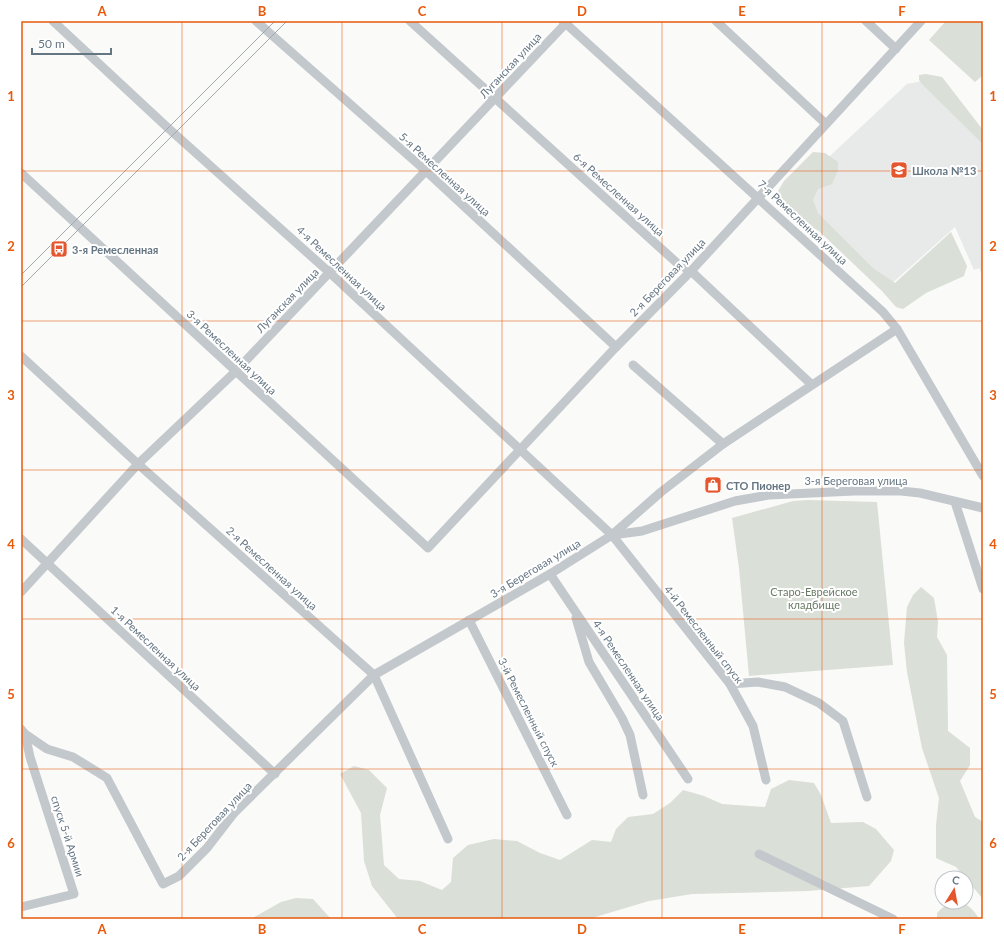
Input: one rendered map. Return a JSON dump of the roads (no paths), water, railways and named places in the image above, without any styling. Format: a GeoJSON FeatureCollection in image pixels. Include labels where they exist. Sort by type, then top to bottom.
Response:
{"type":"FeatureCollection","features":[{"type":"Feature","properties":{"kind":"street","name":"4-я Ремесленная улица"},"geometry":{"type":"LineString","coordinates":[[53,21],[168,128],[330,273],[612,535]]}},
{"type":"Feature","properties":{"kind":"street","name":"5-я Ремесленная улица"},"geometry":{"type":"LineString","coordinates":[[256,21],[426,171],[616,347]]}},
{"type":"Feature","properties":{"kind":"street","name":"6-я Ремесленная улица"},"geometry":{"type":"LineString","coordinates":[[410,21],[677,263],[691,271],[811,384]]}},
{"type":"Feature","properties":{"kind":"street"},"geometry":{"type":"LineString","coordinates":[[716,21],[826,124]]}},
{"type":"Feature","properties":{"kind":"street"},"geometry":{"type":"LineString","coordinates":[[866,21],[896,49]]}},
{"type":"Feature","properties":{"kind":"street","name":"2-я Береговая улица"},"geometry":{"type":"LineString","coordinates":[[428,548],[616,347],[691,271],[921,21]]}},
{"type":"Feature","properties":{"kind":"street","name":"Луганская улица"},"geometry":{"type":"LineString","coordinates":[[21,592],[138,464],[235,372],[495,99],[566,22]]}},
{"type":"Feature","properties":{"kind":"street","name":"7-я Ремесленная улица"},"geometry":{"type":"LineString","coordinates":[[566,22],[883,312],[897,329],[983,476]]}},
{"type":"Feature","properties":{"kind":"street","name":"3-я Ремесленная улица"},"geometry":{"type":"LineString","coordinates":[[21,173],[235,372],[428,548]]}},
{"type":"Feature","properties":{"kind":"street","name":"3-я Береговая улица"},"geometry":{"type":"LineString","coordinates":[[469,620],[550,574],[612,535],[661,492],[723,444],[811,384],[897,329]]}},
{"type":"Feature","properties":{"kind":"street","name":"2-я Ремесленная улица"},"geometry":{"type":"LineString","coordinates":[[21,356],[138,464],[374,675],[448,839]]}},
{"type":"Feature","properties":{"kind":"street"},"geometry":{"type":"LineString","coordinates":[[633,364],[723,444]]}},
{"type":"Feature","properties":{"kind":"street","name":"3-я Береговая улица"},"geometry":{"type":"LineString","coordinates":[[612,535],[642,531],[735,501],[769,495],[830,491],[901,491],[920,493],[983,508]]}},
{"type":"Feature","properties":{"kind":"street"},"geometry":{"type":"LineString","coordinates":[[955,502],[983,589]]}},
{"type":"Feature","properties":{"kind":"street","name":"4-й Ремесленный спуск"},"geometry":{"type":"LineString","coordinates":[[612,535],[730,684],[753,726],[766,780]]}},
{"type":"Feature","properties":{"kind":"street","name":"1-я Ремесленная улица"},"geometry":{"type":"LineString","coordinates":[[21,539],[275,774]]}},
{"type":"Feature","properties":{"kind":"street","name":"4-я Ремесленная улица"},"geometry":{"type":"LineString","coordinates":[[550,574],[688,779]]}},
{"type":"Feature","properties":{"kind":"street"},"geometry":{"type":"LineString","coordinates":[[573,609],[589,662],[622,718],[630,735],[643,795]]}},
{"type":"Feature","properties":{"kind":"street","name":"2-я Береговая улица"},"geometry":{"type":"LineString","coordinates":[[23,731],[47,749],[73,757],[106,778],[163,884],[179,876],[207,848],[234,813],[374,675],[469,620]]}},
{"type":"Feature","properties":{"kind":"street","name":"3-й Ремесленный спуск"},"geometry":{"type":"LineString","coordinates":[[469,620],[567,815]]}},
{"type":"Feature","properties":{"kind":"street"},"geometry":{"type":"LineString","coordinates":[[730,684],[758,682],[785,686],[818,703],[843,721],[867,797]]}},
{"type":"Feature","properties":{"kind":"street","name":"спуск 5-й Армии"},"geometry":{"type":"LineString","coordinates":[[21,907],[74,894],[23,731]]}},
{"type":"Feature","properties":{"kind":"street"},"geometry":{"type":"LineString","coordinates":[[759,854],[790,867],[893,919]]}},
{"type":"Feature","properties":{"kind":"tram line"},"geometry":{"type":"LineString","coordinates":[[21,275],[275,21]]}},
{"type":"Feature","properties":{"kind":"tram line"},"geometry":{"type":"LineString","coordinates":[[21,287],[287,21]]}},
{"type":"Feature","properties":{"kind":"place","name":"Школа №13"},"geometry":{"type":"Point","coordinates":[899,170]}},
{"type":"Feature","properties":{"kind":"place","name":"3-я Ремесленная"},"geometry":{"type":"Point","coordinates":[59,249]}},
{"type":"Feature","properties":{"kind":"place","name":"СТО Пионер"},"geometry":{"type":"Point","coordinates":[713,485]}},
{"type":"Feature","properties":{"kind":"park label","name":"Старо-Еврейское кладбище"},"geometry":{"type":"Point","coordinates":[814,597]}}]}
